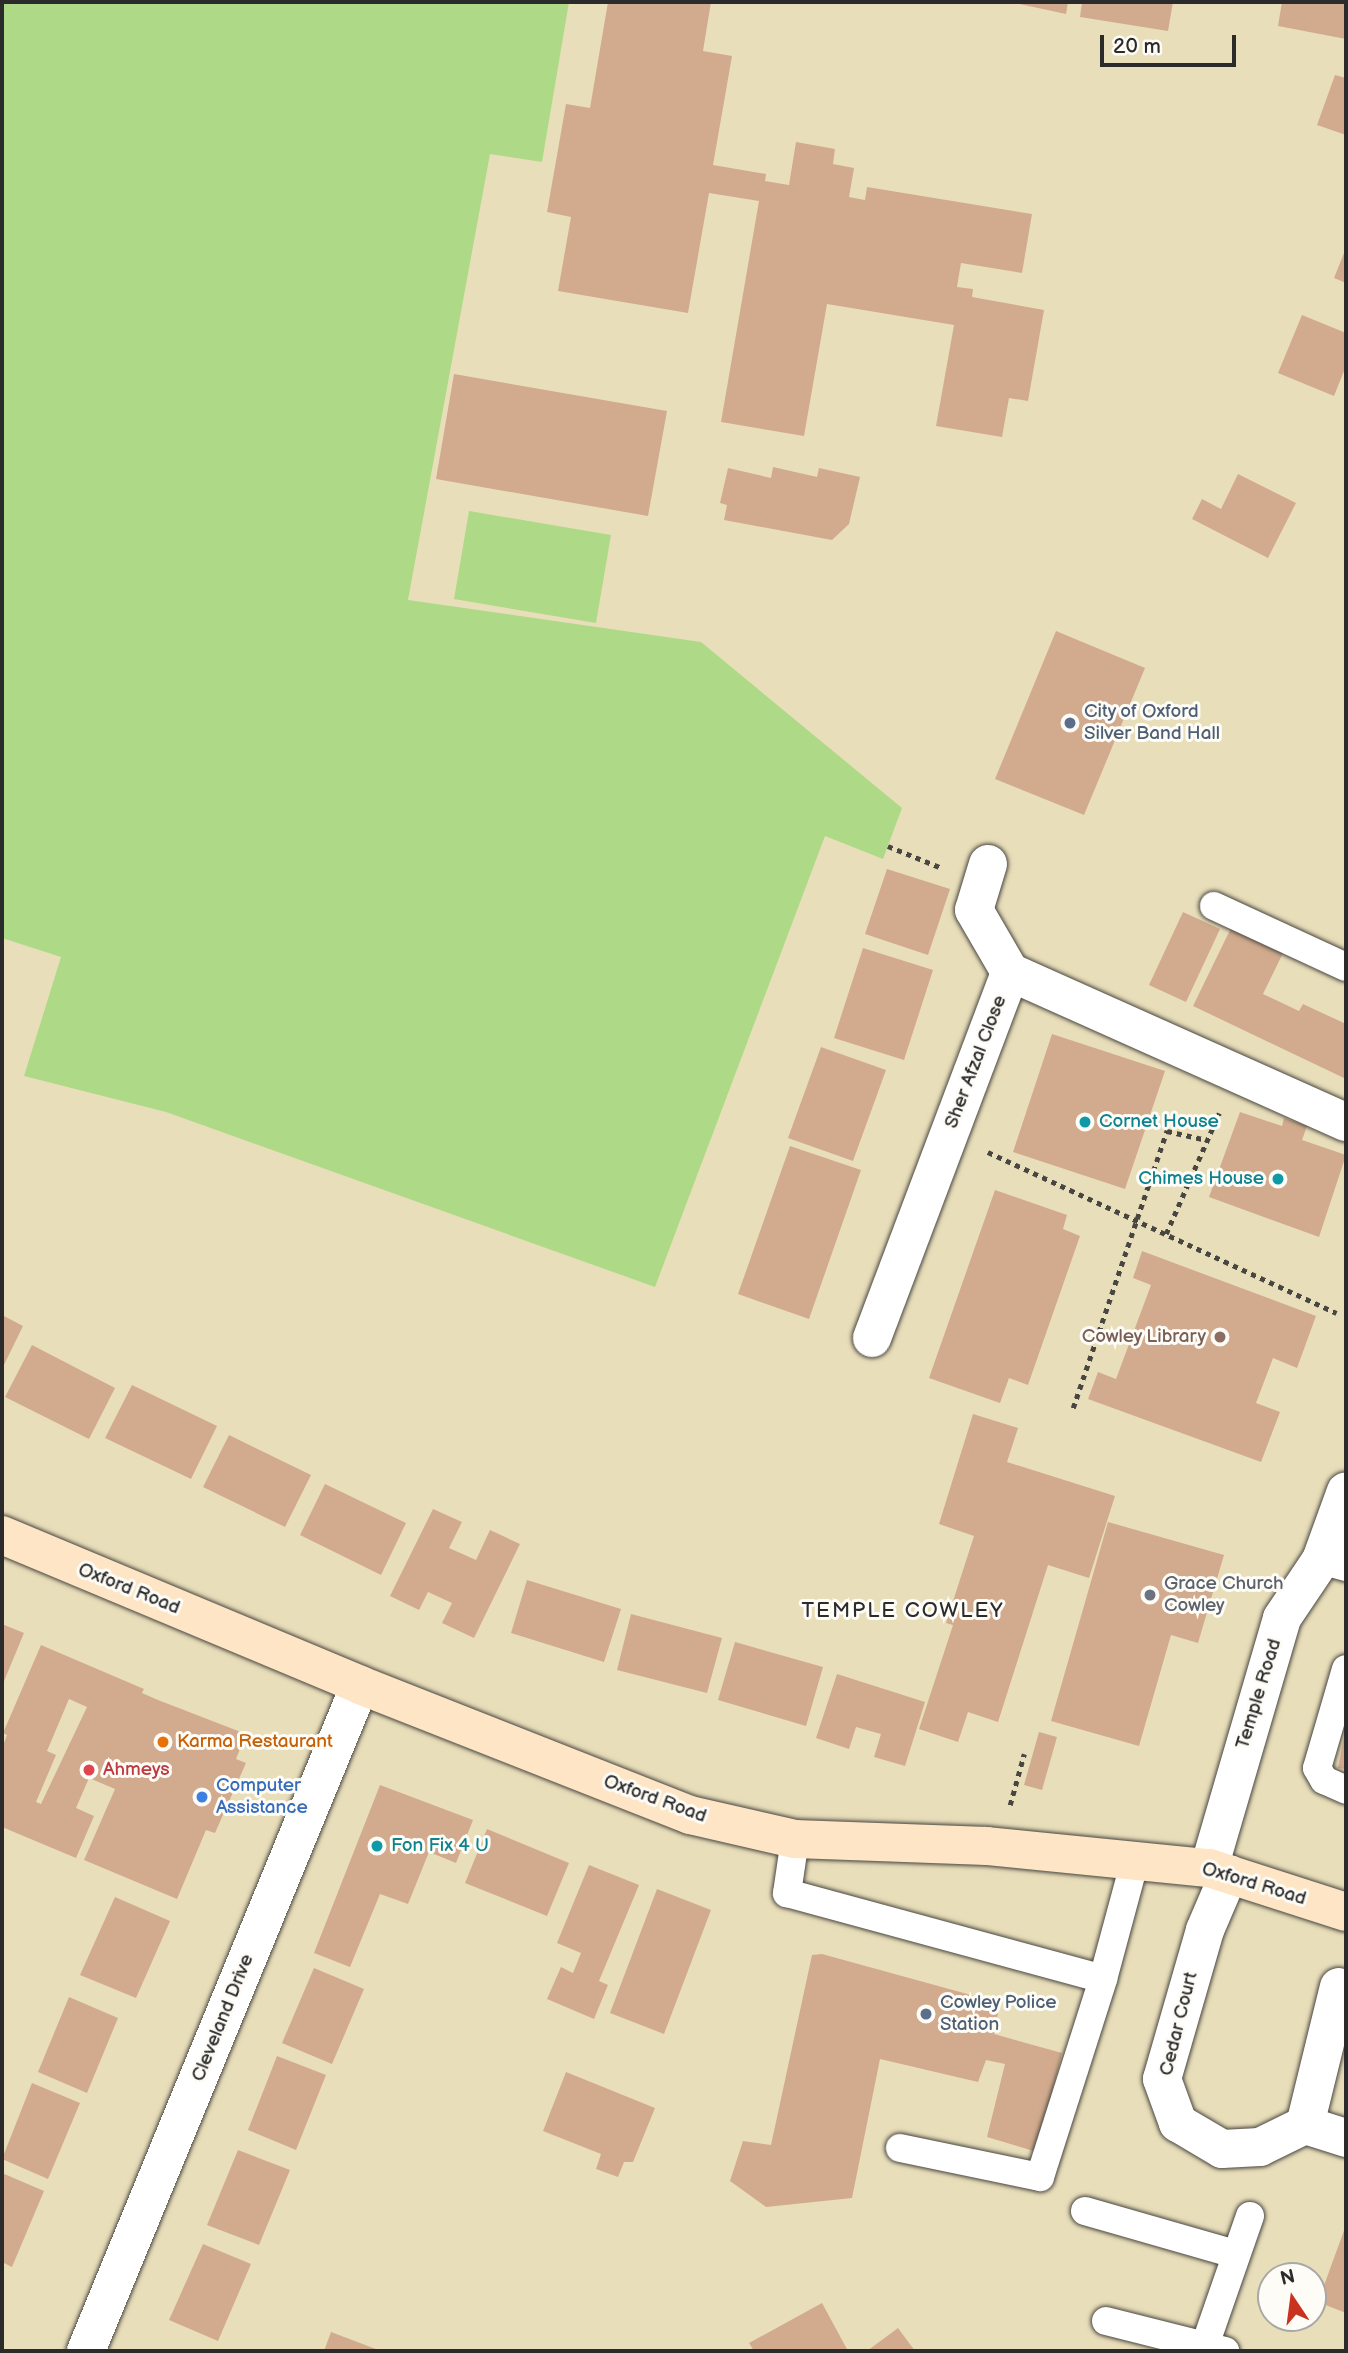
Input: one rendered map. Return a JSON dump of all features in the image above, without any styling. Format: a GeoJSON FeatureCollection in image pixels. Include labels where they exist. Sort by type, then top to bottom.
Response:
{"type":"FeatureCollection","features":[{"type":"Feature","properties":{"kind":"main road","name":"Oxford Road"},"geometry":{"type":"LineString","coordinates":[[2,1535],[360,1685],[690,1815],[795,1839],[987,1846],[1136,1857],[1219,1871],[1346,1912]]}},
{"type":"Feature","properties":{"kind":"street"},"geometry":{"type":"LineString","coordinates":[[985,874],[974,910],[1010,972]]}},
{"type":"Feature","properties":{"kind":"street","name":"Sher Afzal Close"},"geometry":{"type":"LineString","coordinates":[[872,1339],[1010,972],[1346,1122]]}},
{"type":"Feature","properties":{"kind":"street","name":"Temple Road"},"geometry":{"type":"LineString","coordinates":[[1219,1871],[1282,1618],[1333,1563],[1345,1496]]}},
{"type":"Feature","properties":{"kind":"street","name":"Cleveland Drive"},"geometry":{"type":"LineString","coordinates":[[86,2351],[360,1685]]}},
{"type":"Feature","properties":{"kind":"street","name":"Cedar Court"},"geometry":{"type":"LineString","coordinates":[[1219,1871],[1162,2079],[1178,2123],[1222,2149],[1259,2147],[1305,2125]]}},
{"type":"Feature","properties":{"kind":"street"},"geometry":{"type":"LineString","coordinates":[[1339,1987],[1305,2125],[1346,2138]]}},
{"type":"Feature","properties":{"kind":"lane"},"geometry":{"type":"LineString","coordinates":[[1214,905],[1346,967]]}},
{"type":"Feature","properties":{"kind":"lane"},"geometry":{"type":"LineString","coordinates":[[1346,1669],[1317,1768],[1324,1780],[1346,1790]]}},
{"type":"Feature","properties":{"kind":"lane"},"geometry":{"type":"LineString","coordinates":[[795,1839],[787,1893],[1103,1979]]}},
{"type":"Feature","properties":{"kind":"lane"},"geometry":{"type":"LineString","coordinates":[[900,2148],[1040,2177],[1103,1979],[1136,1857]]}},
{"type":"Feature","properties":{"kind":"lane"},"geometry":{"type":"LineString","coordinates":[[1085,2211],[1235,2254]]}},
{"type":"Feature","properties":{"kind":"lane"},"geometry":{"type":"LineString","coordinates":[[1107,2321],[1211,2349],[1235,2254],[1250,2216]]}},
{"type":"Feature","properties":{"kind":"path"},"geometry":{"type":"LineString","coordinates":[[888,846],[985,874]]}},
{"type":"Feature","properties":{"kind":"path"},"geometry":{"type":"LineString","coordinates":[[1166,1234],[1237,1073]]}},
{"type":"Feature","properties":{"kind":"path"},"geometry":{"type":"LineString","coordinates":[[1073,1408],[1167,1131],[1207,1140]]}},
{"type":"Feature","properties":{"kind":"path"},"geometry":{"type":"LineString","coordinates":[[949,1134],[1337,1313]]}},
{"type":"Feature","properties":{"kind":"path"},"geometry":{"type":"LineString","coordinates":[[1006,1819],[1024,1754]]}},
{"type":"Feature","properties":{"kind":"green space"},"geometry":{"type":"Polygon","coordinates":[[[2,2],[569,2],[542,162],[490,154],[408,600],[701,642],[902,808],[883,859],[825,836],[655,1287],[166,1112],[24,1076],[61,957],[2,938],[2,2]]]}},
{"type":"Feature","properties":{"kind":"green space"},"geometry":{"type":"Polygon","coordinates":[[[469,511],[611,535],[596,623],[454,599],[469,511]]]}},
{"type":"Feature","properties":{"kind":"building"},"geometry":{"type":"Polygon","coordinates":[[[608,2],[711,2],[703,51],[732,56],[713,165],[766,174],[765,181],[789,185],[796,142],[835,149],[833,164],[854,168],[849,197],[865,200],[867,187],[1032,214],[1022,273],[961,263],[957,287],[973,289],[972,297],[1044,310],[1028,401],[1009,398],[1002,437],[936,426],[954,325],[827,304],[804,436],[721,422],[759,201],[709,193],[688,313],[558,291],[571,217],[547,212],[566,104],[590,108],[608,2]]]}},
{"type":"Feature","properties":{"kind":"building"},"geometry":{"type":"Polygon","coordinates":[[[1010,2],[1068,2],[1066,14],[1010,2]]]}},
{"type":"Feature","properties":{"kind":"building"},"geometry":{"type":"Polygon","coordinates":[[[1082,2],[1173,2],[1168,31],[1080,17],[1082,2]]]}},
{"type":"Feature","properties":{"kind":"building"},"geometry":{"type":"Polygon","coordinates":[[[1282,2],[1346,2],[1346,39],[1278,26],[1282,2]]]}},
{"type":"Feature","properties":{"kind":"building"},"geometry":{"type":"Polygon","coordinates":[[[1335,75],[1346,78],[1346,135],[1317,125],[1335,75]]]}},
{"type":"Feature","properties":{"kind":"building"},"geometry":{"type":"Polygon","coordinates":[[[1346,248],[1346,283],[1334,278],[1346,248]]]}},
{"type":"Feature","properties":{"kind":"building"},"geometry":{"type":"Polygon","coordinates":[[[1302,315],[1346,333],[1346,366],[1334,396],[1278,373],[1302,315]]]}},
{"type":"Feature","properties":{"kind":"building"},"geometry":{"type":"Polygon","coordinates":[[[454,374],[667,411],[648,516],[436,479],[454,374]]]}},
{"type":"Feature","properties":{"kind":"building"},"geometry":{"type":"Polygon","coordinates":[[[773,467],[817,477],[819,468],[860,477],[849,524],[832,540],[724,520],[727,505],[720,503],[728,468],[771,478],[773,467]]]}},
{"type":"Feature","properties":{"kind":"building"},"geometry":{"type":"Polygon","coordinates":[[[1238,474],[1296,503],[1268,558],[1192,519],[1202,499],[1221,509],[1238,474]]]}},
{"type":"Feature","properties":{"kind":"building","name":"City of Oxford Silver Band Hall"},"geometry":{"type":"Polygon","coordinates":[[[1056,631],[1145,668],[1084,815],[995,779],[1056,631]]]}},
{"type":"Feature","properties":{"kind":"building"},"geometry":{"type":"Polygon","coordinates":[[[887,869],[950,889],[928,955],[865,934],[887,869]]]}},
{"type":"Feature","properties":{"kind":"building"},"geometry":{"type":"Polygon","coordinates":[[[1183,912],[1220,929],[1186,1002],[1149,985],[1183,912]]]}},
{"type":"Feature","properties":{"kind":"building"},"geometry":{"type":"Polygon","coordinates":[[[1231,928],[1283,953],[1263,994],[1299,1011],[1303,1004],[1346,1024],[1344,1078],[1193,1006],[1231,928]]]}},
{"type":"Feature","properties":{"kind":"building"},"geometry":{"type":"Polygon","coordinates":[[[863,948],[933,970],[904,1060],[834,1038],[863,948]]]}},
{"type":"Feature","properties":{"kind":"building","name":"Cornet House"},"geometry":{"type":"Polygon","coordinates":[[[1052,1034],[1165,1071],[1125,1189],[1013,1152],[1052,1034]]]}},
{"type":"Feature","properties":{"kind":"building"},"geometry":{"type":"Polygon","coordinates":[[[821,1047],[886,1070],[853,1161],[788,1138],[821,1047]]]}},
{"type":"Feature","properties":{"kind":"building","name":"Chimes House"},"geometry":{"type":"Polygon","coordinates":[[[1240,1112],[1282,1126],[1284,1118],[1307,1126],[1302,1140],[1346,1155],[1319,1237],[1209,1197],[1240,1112]]]}},
{"type":"Feature","properties":{"kind":"building"},"geometry":{"type":"Polygon","coordinates":[[[790,1146],[861,1170],[809,1319],[738,1294],[790,1146]]]}},
{"type":"Feature","properties":{"kind":"building"},"geometry":{"type":"Polygon","coordinates":[[[995,1190],[1067,1215],[1063,1229],[1080,1236],[1028,1385],[1009,1378],[1000,1403],[929,1378],[995,1190]]]}},
{"type":"Feature","properties":{"kind":"building","name":"Cowley Library"},"geometry":{"type":"Polygon","coordinates":[[[1142,1251],[1316,1316],[1297,1368],[1273,1358],[1256,1403],[1280,1412],[1261,1462],[1088,1399],[1098,1372],[1116,1379],[1151,1285],[1133,1278],[1142,1251]]]}},
{"type":"Feature","properties":{"kind":"building"},"geometry":{"type":"Polygon","coordinates":[[[2,1315],[23,1326],[2,1369],[2,1315]]]}},
{"type":"Feature","properties":{"kind":"building"},"geometry":{"type":"Polygon","coordinates":[[[32,1345],[115,1388],[89,1439],[5,1397],[32,1345]]]}},
{"type":"Feature","properties":{"kind":"building"},"geometry":{"type":"Polygon","coordinates":[[[132,1385],[217,1426],[191,1479],[105,1438],[132,1385]]]}},
{"type":"Feature","properties":{"kind":"building"},"geometry":{"type":"Polygon","coordinates":[[[973,1414],[1018,1428],[1007,1462],[1115,1496],[1089,1578],[1048,1565],[998,1722],[968,1712],[958,1742],[919,1729],[953,1625],[946,1623],[974,1536],[939,1524],[973,1414]]]}},
{"type":"Feature","properties":{"kind":"building"},"geometry":{"type":"Polygon","coordinates":[[[229,1435],[311,1475],[285,1527],[203,1487],[229,1435]]]}},
{"type":"Feature","properties":{"kind":"building"},"geometry":{"type":"Polygon","coordinates":[[[325,1484],[406,1523],[381,1575],[300,1535],[325,1484]]]}},
{"type":"Feature","properties":{"kind":"building"},"geometry":{"type":"Polygon","coordinates":[[[433,1509],[462,1522],[449,1548],[476,1560],[490,1530],[520,1544],[474,1638],[442,1623],[452,1603],[428,1592],[419,1610],[390,1596],[433,1509]]]}},
{"type":"Feature","properties":{"kind":"building","name":"Grace Church Cowley"},"geometry":{"type":"Polygon","coordinates":[[[1108,1522],[1224,1555],[1198,1643],[1171,1635],[1139,1746],[1051,1721],[1108,1522]]]}},
{"type":"Feature","properties":{"kind":"building"},"geometry":{"type":"Polygon","coordinates":[[[527,1580],[621,1609],[604,1662],[511,1633],[527,1580]]]}},
{"type":"Feature","properties":{"kind":"building"},"geometry":{"type":"Polygon","coordinates":[[[631,1614],[722,1638],[707,1693],[617,1670],[631,1614]]]}},
{"type":"Feature","properties":{"kind":"building"},"geometry":{"type":"Polygon","coordinates":[[[2,1624],[24,1633],[2,1686],[2,1624]]]}},
{"type":"Feature","properties":{"kind":"building"},"geometry":{"type":"Polygon","coordinates":[[[735,1642],[823,1667],[806,1726],[718,1700],[735,1642]]]}},
{"type":"Feature","properties":{"kind":"building"},"geometry":{"type":"Polygon","coordinates":[[[41,1645],[144,1689],[142,1693],[158,1700],[246,1734],[236,1759],[246,1763],[215,1833],[206,1830],[177,1899],[84,1860],[115,1789],[89,1778],[76,1808],[94,1816],[76,1858],[2,1827],[2,1748],[7,1735],[3,1733],[41,1645]],[[69,1699],[47,1751],[56,1755],[36,1802],[41,1804],[87,1707],[69,1699]]]}},
{"type":"Feature","properties":{"kind":"building"},"geometry":{"type":"Polygon","coordinates":[[[837,1674],[925,1702],[905,1766],[874,1757],[881,1734],[856,1727],[849,1749],[816,1738],[837,1674]]]}},
{"type":"Feature","properties":{"kind":"building"},"geometry":{"type":"Polygon","coordinates":[[[1039,1732],[1057,1737],[1042,1790],[1024,1785],[1039,1732]]]}},
{"type":"Feature","properties":{"kind":"building"},"geometry":{"type":"Polygon","coordinates":[[[1346,1732],[1346,1769],[1338,1768],[1346,1732]]]}},
{"type":"Feature","properties":{"kind":"building","name":"Fon Fix 4 U"},"geometry":{"type":"Polygon","coordinates":[[[380,1785],[473,1820],[456,1863],[429,1852],[408,1904],[380,1894],[350,1967],[314,1953],[380,1785]]]}},
{"type":"Feature","properties":{"kind":"building"},"geometry":{"type":"Polygon","coordinates":[[[487,1829],[569,1863],[547,1916],[465,1883],[487,1829]]]}},
{"type":"Feature","properties":{"kind":"building"},"geometry":{"type":"Polygon","coordinates":[[[589,1865],[639,1885],[599,1981],[608,1985],[594,2019],[547,1999],[561,1967],[573,1973],[581,1953],[557,1943],[589,1865]]]}},
{"type":"Feature","properties":{"kind":"building"},"geometry":{"type":"Polygon","coordinates":[[[657,1889],[711,1910],[664,2034],[610,2013],[657,1889]]]}},
{"type":"Feature","properties":{"kind":"building"},"geometry":{"type":"Polygon","coordinates":[[[115,1897],[170,1921],[136,1998],[80,1975],[115,1897]]]}},
{"type":"Feature","properties":{"kind":"building"},"geometry":{"type":"Polygon","coordinates":[[[822,1954],[1000,2003],[994,2034],[1062,2053],[1037,2152],[987,2137],[1005,2064],[986,2060],[978,2082],[880,2059],[852,2198],[766,2207],[730,2181],[743,2141],[771,2145],[812,1955],[822,1954]]]}},
{"type":"Feature","properties":{"kind":"building"},"geometry":{"type":"Polygon","coordinates":[[[314,1968],[364,1989],[332,2064],[282,2043],[314,1968]]]}},
{"type":"Feature","properties":{"kind":"building"},"geometry":{"type":"Polygon","coordinates":[[[69,1997],[118,2018],[87,2093],[38,2072],[69,1997]]]}},
{"type":"Feature","properties":{"kind":"building"},"geometry":{"type":"Polygon","coordinates":[[[277,2056],[326,2075],[296,2150],[248,2130],[277,2056]]]}},
{"type":"Feature","properties":{"kind":"building"},"geometry":{"type":"Polygon","coordinates":[[[566,2072],[655,2108],[633,2162],[624,2162],[618,2177],[596,2169],[601,2154],[543,2131],[566,2072]]]}},
{"type":"Feature","properties":{"kind":"building"},"geometry":{"type":"Polygon","coordinates":[[[32,2083],[80,2103],[48,2179],[2,2159],[32,2083]]]}},
{"type":"Feature","properties":{"kind":"building"},"geometry":{"type":"Polygon","coordinates":[[[238,2150],[290,2170],[259,2245],[207,2225],[238,2150]]]}},
{"type":"Feature","properties":{"kind":"building"},"geometry":{"type":"Polygon","coordinates":[[[2,2173],[44,2191],[12,2267],[2,2262],[2,2173]]]}},
{"type":"Feature","properties":{"kind":"building"},"geometry":{"type":"Polygon","coordinates":[[[1346,2225],[1346,2313],[1327,2306],[1327,2277],[1346,2225]]]}},
{"type":"Feature","properties":{"kind":"building"},"geometry":{"type":"Polygon","coordinates":[[[203,2244],[251,2264],[218,2341],[169,2320],[203,2244]]]}},
{"type":"Feature","properties":{"kind":"building"},"geometry":{"type":"Polygon","coordinates":[[[822,2303],[848,2351],[754,2351],[749,2343],[822,2303]]]}},
{"type":"Feature","properties":{"kind":"building"},"geometry":{"type":"Polygon","coordinates":[[[898,2328],[915,2351],[867,2351],[898,2328]]]}},
{"type":"Feature","properties":{"kind":"building"},"geometry":{"type":"Polygon","coordinates":[[[331,2332],[368,2346],[381,2351],[324,2351],[331,2332]]]}},
{"type":"Feature","properties":{"kind":"place","name":"City of Oxford Silver Band Hall"},"geometry":{"type":"Point","coordinates":[1070,723]}},
{"type":"Feature","properties":{"kind":"place","name":"Cornet House"},"geometry":{"type":"Point","coordinates":[1085,1122]}},
{"type":"Feature","properties":{"kind":"place","name":"Chimes House"},"geometry":{"type":"Point","coordinates":[1278,1179]}},
{"type":"Feature","properties":{"kind":"place","name":"Cowley Library"},"geometry":{"type":"Point","coordinates":[1220,1337]}},
{"type":"Feature","properties":{"kind":"place","name":"Grace Church Cowley"},"geometry":{"type":"Point","coordinates":[1150,1595]}},
{"type":"Feature","properties":{"kind":"place","name":"Karma Restaurant"},"geometry":{"type":"Point","coordinates":[163,1742]}},
{"type":"Feature","properties":{"kind":"place","name":"Ahmeys"},"geometry":{"type":"Point","coordinates":[89,1770]}},
{"type":"Feature","properties":{"kind":"place","name":"Computer Assistance"},"geometry":{"type":"Point","coordinates":[202,1797]}},
{"type":"Feature","properties":{"kind":"place","name":"Fon Fix 4 U"},"geometry":{"type":"Point","coordinates":[377,1846]}},
{"type":"Feature","properties":{"kind":"place","name":"Cowley Police Station"},"geometry":{"type":"Point","coordinates":[926,2014]}},
{"type":"Feature","properties":{"kind":"district","name":"TEMPLE COWLEY"},"geometry":{"type":"Point","coordinates":[903,1611]}}]}
